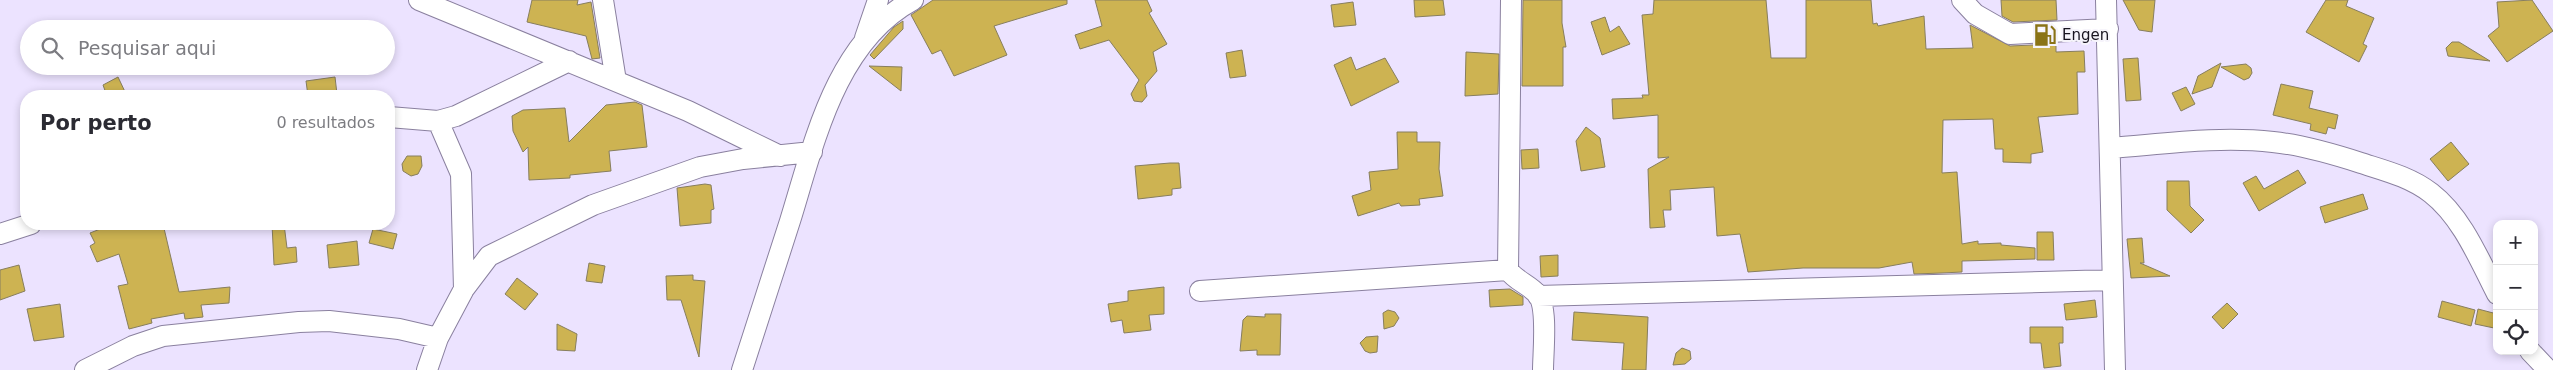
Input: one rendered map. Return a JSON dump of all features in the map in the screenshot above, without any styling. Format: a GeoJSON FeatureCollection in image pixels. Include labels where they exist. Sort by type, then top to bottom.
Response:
{"type":"FeatureCollection","features":[{"type":"Feature","properties":{"kind":"street"},"geometry":{"type":"LineString","coordinates":[[419,0],[688,111],[781,156]]}},
{"type":"Feature","properties":{"kind":"street"},"geometry":{"type":"LineString","coordinates":[[603,0],[616,81]]}},
{"type":"Feature","properties":{"kind":"street"},"geometry":{"type":"LineString","coordinates":[[742,370],[812,152],[835,89],[863,42],[878,0]]}},
{"type":"Feature","properties":{"kind":"street"},"geometry":{"type":"LineString","coordinates":[[863,42],[900,7],[913,0]]}},
{"type":"Feature","properties":{"kind":"street"},"geometry":{"type":"LineString","coordinates":[[1511,0],[1508,270],[1515,279],[1538,296],[1543,314],[1543,370]]}},
{"type":"Feature","properties":{"kind":"street"},"geometry":{"type":"LineString","coordinates":[[1962,0],[1974,14],[2010,34],[2108,29]]}},
{"type":"Feature","properties":{"kind":"street"},"geometry":{"type":"LineString","coordinates":[[2106,0],[2112,280],[2116,370]]}},
{"type":"Feature","properties":{"kind":"street"},"geometry":{"type":"LineString","coordinates":[[395,117],[438,121],[456,116],[569,61]]}},
{"type":"Feature","properties":{"kind":"street"},"geometry":{"type":"LineString","coordinates":[[438,121],[461,174],[464,289]]}},
{"type":"Feature","properties":{"kind":"street"},"geometry":{"type":"LineString","coordinates":[[2110,148],[2222,140],[2274,142],[2326,152],[2404,177],[2431,193],[2451,212],[2475,250],[2493,286]]}},
{"type":"Feature","properties":{"kind":"street"},"geometry":{"type":"LineString","coordinates":[[427,370],[438,338],[464,289],[489,256],[593,205],[700,167],[743,159],[812,152]]}},
{"type":"Feature","properties":{"kind":"street"},"geometry":{"type":"LineString","coordinates":[[0,234],[20,228]]}},
{"type":"Feature","properties":{"kind":"street"},"geometry":{"type":"LineString","coordinates":[[1200,291],[1508,270]]}},
{"type":"Feature","properties":{"kind":"street"},"geometry":{"type":"LineString","coordinates":[[1538,296],[2112,280]]}},
{"type":"Feature","properties":{"kind":"street"},"geometry":{"type":"LineString","coordinates":[[85,370],[133,346],[163,336],[299,322],[330,321],[399,329],[438,338]]}},
{"type":"Feature","properties":{"kind":"street"},"geometry":{"type":"LineString","coordinates":[[2534,355],[2548,370]]}},
{"type":"Feature","properties":{"kind":"building"},"geometry":{"type":"Polygon","coordinates":[[[532,0],[578,0],[577,5],[591,2],[600,58],[592,59],[586,36],[527,22],[532,0]]]}},
{"type":"Feature","properties":{"kind":"building"},"geometry":{"type":"Polygon","coordinates":[[[933,0],[1067,0],[1067,4],[994,26],[1007,55],[954,76],[941,50],[932,54],[911,15],[933,0]]]}},
{"type":"Feature","properties":{"kind":"building"},"geometry":{"type":"Polygon","coordinates":[[[1095,0],[1147,0],[1152,11],[1149,13],[1167,44],[1153,52],[1157,71],[1145,85],[1147,96],[1142,102],[1134,101],[1131,94],[1139,80],[1109,40],[1080,49],[1075,35],[1102,26],[1095,0]]]}},
{"type":"Feature","properties":{"kind":"building"},"geometry":{"type":"Polygon","coordinates":[[[1414,0],[1443,0],[1445,15],[1415,17],[1414,0]]]}},
{"type":"Feature","properties":{"kind":"building"},"geometry":{"type":"Polygon","coordinates":[[[1523,0],[1562,0],[1562,23],[1566,47],[1563,47],[1563,86],[1522,86],[1523,0]]]}},
{"type":"Feature","properties":{"kind":"building"},"geometry":{"type":"Polygon","coordinates":[[[1654,0],[1766,0],[1771,58],[1806,58],[1806,0],[1871,0],[1873,24],[1877,23],[1878,26],[1924,16],[1926,49],[1973,48],[1970,25],[2010,46],[2056,44],[2056,52],[2084,51],[2085,72],[2077,72],[2078,114],[2038,117],[2043,152],[2031,154],[2031,163],[2003,162],[2003,149],[1995,149],[1993,119],[1943,120],[1942,173],[1957,172],[1962,244],[1978,241],[1978,244],[2001,243],[2001,245],[2035,248],[2035,259],[1962,261],[1962,272],[1942,273],[1914,274],[1912,262],[1879,268],[1803,268],[1748,272],[1740,234],[1717,236],[1714,187],[1670,190],[1671,210],[1663,210],[1665,227],[1650,228],[1648,169],[1669,157],[1658,158],[1658,115],[1613,119],[1612,99],[1643,98],[1642,95],[1649,95],[1642,15],[1653,14],[1654,0]]]}},
{"type":"Feature","properties":{"kind":"building"},"geometry":{"type":"Polygon","coordinates":[[[2001,0],[2056,0],[2057,20],[2013,22],[2002,16],[2001,0]]]}},
{"type":"Feature","properties":{"kind":"building"},"geometry":{"type":"Polygon","coordinates":[[[2123,0],[2155,0],[2152,32],[2139,30],[2123,0]]]}},
{"type":"Feature","properties":{"kind":"building"},"geometry":{"type":"Polygon","coordinates":[[[2326,0],[2348,0],[2346,6],[2374,18],[2363,44],[2367,46],[2359,62],[2306,32],[2326,0]]]}},
{"type":"Feature","properties":{"kind":"building"},"geometry":{"type":"Polygon","coordinates":[[[2532,0],[2553,31],[2507,62],[2488,36],[2499,27],[2497,2],[2532,0]]]}},
{"type":"Feature","properties":{"kind":"building"},"geometry":{"type":"Polygon","coordinates":[[[1353,2],[1356,25],[1334,27],[1331,5],[1353,2]]]}},
{"type":"Feature","properties":{"kind":"building"},"geometry":{"type":"Polygon","coordinates":[[[1605,17],[1610,32],[1619,26],[1630,44],[1602,55],[1591,22],[1605,17]]]}},
{"type":"Feature","properties":{"kind":"building"},"geometry":{"type":"Polygon","coordinates":[[[903,21],[903,29],[874,59],[870,55],[894,27],[903,21]]]}},
{"type":"Feature","properties":{"kind":"building"},"geometry":{"type":"Polygon","coordinates":[[[2452,42],[2459,42],[2490,61],[2448,56],[2446,48],[2452,42]]]}},
{"type":"Feature","properties":{"kind":"building"},"geometry":{"type":"Polygon","coordinates":[[[1242,50],[1246,76],[1230,78],[1226,53],[1242,50]]]}},
{"type":"Feature","properties":{"kind":"building"},"geometry":{"type":"Polygon","coordinates":[[[1466,52],[1499,54],[1498,94],[1465,96],[1466,52]]]}},
{"type":"Feature","properties":{"kind":"building"},"geometry":{"type":"Polygon","coordinates":[[[1351,57],[1356,70],[1385,58],[1399,82],[1351,106],[1334,65],[1351,57]]]}},
{"type":"Feature","properties":{"kind":"building"},"geometry":{"type":"Polygon","coordinates":[[[2138,58],[2141,100],[2126,101],[2123,59],[2138,58]]]}},
{"type":"Feature","properties":{"kind":"building"},"geometry":{"type":"Polygon","coordinates":[[[2221,63],[2212,87],[2192,94],[2198,76],[2221,63]]]}},
{"type":"Feature","properties":{"kind":"building"},"geometry":{"type":"Polygon","coordinates":[[[2246,64],[2251,68],[2252,73],[2249,78],[2244,80],[2221,67],[2246,64]]]}},
{"type":"Feature","properties":{"kind":"building"},"geometry":{"type":"Polygon","coordinates":[[[869,66],[902,67],[901,91],[869,66]]]}},
{"type":"Feature","properties":{"kind":"building"},"geometry":{"type":"Polygon","coordinates":[[[118,77],[124,90],[105,90],[103,85],[118,77]]]}},
{"type":"Feature","properties":{"kind":"building"},"geometry":{"type":"Polygon","coordinates":[[[335,77],[337,90],[307,90],[306,81],[335,77]]]}},
{"type":"Feature","properties":{"kind":"building"},"geometry":{"type":"Polygon","coordinates":[[[2281,84],[2313,91],[2309,108],[2338,115],[2335,129],[2328,127],[2326,134],[2310,130],[2311,124],[2273,115],[2281,84]]]}},
{"type":"Feature","properties":{"kind":"building"},"geometry":{"type":"Polygon","coordinates":[[[2186,87],[2195,104],[2181,111],[2172,93],[2186,87]]]}},
{"type":"Feature","properties":{"kind":"building"},"geometry":{"type":"Polygon","coordinates":[[[635,102],[642,105],[647,147],[609,151],[611,171],[570,175],[570,178],[529,180],[528,147],[523,152],[513,131],[512,116],[523,110],[565,108],[569,142],[606,105],[635,102]]]}},
{"type":"Feature","properties":{"kind":"building"},"geometry":{"type":"Polygon","coordinates":[[[1586,127],[1600,138],[1605,167],[1581,171],[1576,141],[1586,127]]]}},
{"type":"Feature","properties":{"kind":"building"},"geometry":{"type":"Polygon","coordinates":[[[1397,132],[1417,132],[1417,142],[1440,142],[1439,169],[1443,196],[1419,199],[1420,205],[1401,206],[1399,203],[1358,216],[1352,196],[1371,190],[1369,172],[1398,169],[1397,132]]]}},
{"type":"Feature","properties":{"kind":"building"},"geometry":{"type":"Polygon","coordinates":[[[2451,142],[2469,164],[2448,181],[2430,159],[2451,142]]]}},
{"type":"Feature","properties":{"kind":"building"},"geometry":{"type":"Polygon","coordinates":[[[1538,149],[1539,168],[1522,169],[1521,150],[1538,149]]]}},
{"type":"Feature","properties":{"kind":"building"},"geometry":{"type":"Polygon","coordinates":[[[407,156],[421,156],[422,166],[418,174],[411,176],[403,171],[402,164],[407,156]]]}},
{"type":"Feature","properties":{"kind":"building"},"geometry":{"type":"Polygon","coordinates":[[[1179,163],[1181,188],[1172,189],[1172,195],[1138,199],[1135,166],[1179,163]]]}},
{"type":"Feature","properties":{"kind":"building"},"geometry":{"type":"Polygon","coordinates":[[[2298,170],[2306,183],[2259,211],[2243,183],[2256,176],[2264,189],[2298,170]]]}},
{"type":"Feature","properties":{"kind":"building"},"geometry":{"type":"Polygon","coordinates":[[[2167,181],[2189,181],[2190,206],[2204,220],[2191,233],[2167,210],[2167,181]]]}},
{"type":"Feature","properties":{"kind":"building"},"geometry":{"type":"Polygon","coordinates":[[[705,184],[711,185],[714,209],[711,210],[711,223],[680,226],[677,188],[705,184]]]}},
{"type":"Feature","properties":{"kind":"building"},"geometry":{"type":"Polygon","coordinates":[[[2363,194],[2368,209],[2325,223],[2320,207],[2363,194]]]}},
{"type":"Feature","properties":{"kind":"building"},"geometry":{"type":"Polygon","coordinates":[[[98,230],[164,230],[179,292],[230,287],[229,303],[201,305],[203,317],[185,319],[184,313],[151,319],[152,323],[129,329],[118,286],[128,284],[119,254],[97,262],[90,246],[95,243],[90,233],[98,230]]]}},
{"type":"Feature","properties":{"kind":"building"},"geometry":{"type":"Polygon","coordinates":[[[272,230],[285,230],[287,248],[296,247],[297,262],[274,265],[272,230]]]}},
{"type":"Feature","properties":{"kind":"building"},"geometry":{"type":"Polygon","coordinates":[[[373,230],[397,234],[393,249],[369,243],[373,230]]]}},
{"type":"Feature","properties":{"kind":"building"},"geometry":{"type":"Polygon","coordinates":[[[2037,232],[2053,232],[2054,260],[2037,260],[2037,232]]]}},
{"type":"Feature","properties":{"kind":"building"},"geometry":{"type":"Polygon","coordinates":[[[2142,238],[2144,263],[2140,263],[2170,276],[2131,278],[2127,239],[2142,238]]]}},
{"type":"Feature","properties":{"kind":"building"},"geometry":{"type":"Polygon","coordinates":[[[357,241],[359,265],[329,268],[327,245],[357,241]]]}},
{"type":"Feature","properties":{"kind":"building"},"geometry":{"type":"Polygon","coordinates":[[[1558,255],[1558,276],[1541,277],[1540,256],[1558,255]]]}},
{"type":"Feature","properties":{"kind":"building"},"geometry":{"type":"Polygon","coordinates":[[[589,263],[605,266],[602,283],[586,281],[589,263]]]}},
{"type":"Feature","properties":{"kind":"building"},"geometry":{"type":"Polygon","coordinates":[[[19,265],[25,291],[0,300],[0,270],[19,265]]]}},
{"type":"Feature","properties":{"kind":"building"},"geometry":{"type":"Polygon","coordinates":[[[693,275],[693,280],[705,281],[699,357],[681,300],[667,300],[666,276],[693,275]]]}},
{"type":"Feature","properties":{"kind":"building"},"geometry":{"type":"Polygon","coordinates":[[[517,278],[538,294],[525,310],[505,294],[517,278]]]}},
{"type":"Feature","properties":{"kind":"building"},"geometry":{"type":"Polygon","coordinates":[[[1164,287],[1164,314],[1149,315],[1151,330],[1124,333],[1122,320],[1111,322],[1108,304],[1128,301],[1128,291],[1164,287]]]}},
{"type":"Feature","properties":{"kind":"building"},"geometry":{"type":"Polygon","coordinates":[[[1510,289],[1523,297],[1523,305],[1490,307],[1489,290],[1510,289]]]}},
{"type":"Feature","properties":{"kind":"building"},"geometry":{"type":"Polygon","coordinates":[[[2095,300],[2097,317],[2066,320],[2064,304],[2095,300]]]}},
{"type":"Feature","properties":{"kind":"building"},"geometry":{"type":"Polygon","coordinates":[[[2442,301],[2475,310],[2471,326],[2438,317],[2442,301]]]}},
{"type":"Feature","properties":{"kind":"building"},"geometry":{"type":"Polygon","coordinates":[[[2227,303],[2238,314],[2223,329],[2212,317],[2227,303]]]}},
{"type":"Feature","properties":{"kind":"building"},"geometry":{"type":"Polygon","coordinates":[[[60,304],[64,337],[34,341],[27,309],[60,304]]]}},
{"type":"Feature","properties":{"kind":"building"},"geometry":{"type":"Polygon","coordinates":[[[2478,309],[2493,313],[2493,328],[2475,324],[2478,309]]]}},
{"type":"Feature","properties":{"kind":"building"},"geometry":{"type":"Polygon","coordinates":[[[1388,310],[1395,312],[1399,318],[1394,326],[1384,329],[1383,313],[1388,310]]]}},
{"type":"Feature","properties":{"kind":"building"},"geometry":{"type":"Polygon","coordinates":[[[1574,312],[1648,317],[1646,370],[1622,370],[1624,343],[1572,340],[1574,312]]]}},
{"type":"Feature","properties":{"kind":"building"},"geometry":{"type":"Polygon","coordinates":[[[1265,314],[1281,314],[1280,355],[1257,355],[1257,350],[1240,351],[1243,320],[1247,316],[1265,317],[1265,314]]]}},
{"type":"Feature","properties":{"kind":"building"},"geometry":{"type":"Polygon","coordinates":[[[557,324],[577,334],[575,351],[557,350],[557,324]]]}},
{"type":"Feature","properties":{"kind":"building"},"geometry":{"type":"Polygon","coordinates":[[[2030,327],[2063,327],[2063,343],[2059,343],[2061,366],[2044,368],[2041,343],[2030,343],[2030,327]]]}},
{"type":"Feature","properties":{"kind":"building"},"geometry":{"type":"Polygon","coordinates":[[[1378,336],[1377,352],[1370,353],[1365,351],[1360,343],[1366,337],[1378,336]]]}},
{"type":"Feature","properties":{"kind":"building"},"geometry":{"type":"Polygon","coordinates":[[[1682,348],[1690,351],[1691,359],[1685,364],[1673,365],[1676,353],[1682,348]]]}},
{"type":"Feature","properties":{"kind":"place","name":"Engen"},"geometry":{"type":"Point","coordinates":[2045,35]}}]}
